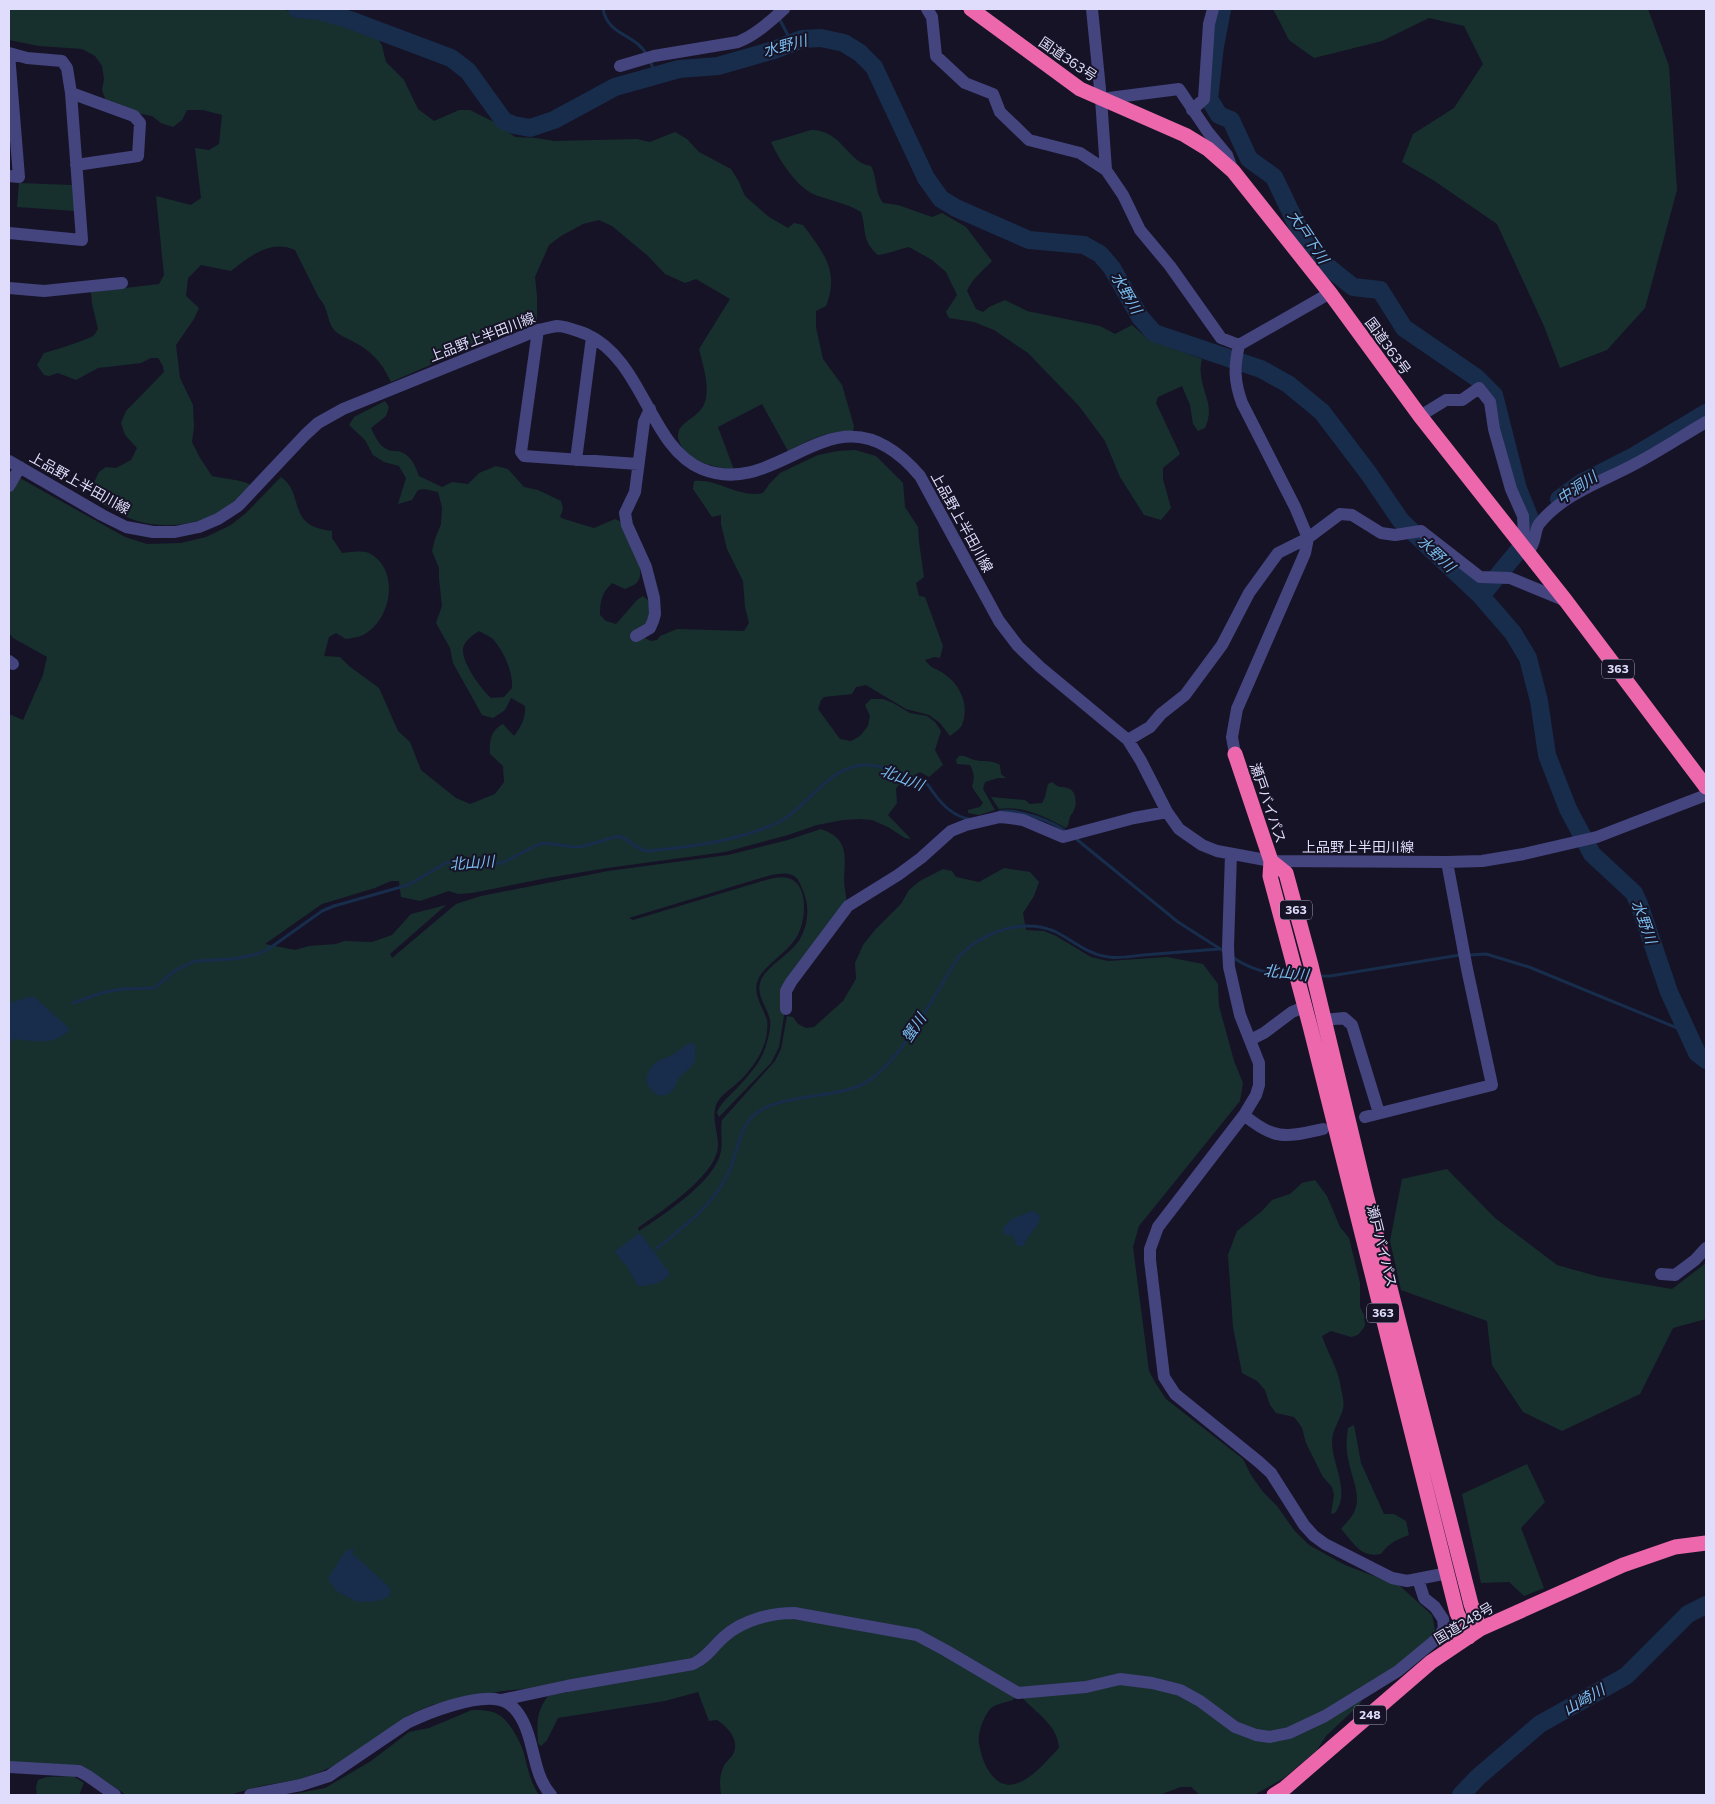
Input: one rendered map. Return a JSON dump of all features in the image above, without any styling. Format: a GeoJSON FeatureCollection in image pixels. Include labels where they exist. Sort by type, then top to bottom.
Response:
{"type":"FeatureCollection","features":[{"type":"Feature","properties":{"kind":"highway","name":"国道363号"},"geometry":{"type":"LineString","coordinates":[[971,9],[1080,89],[1185,135],[1208,149],[1233,171],[1330,293],[1420,416],[1524,546],[1706,787]]}},
{"type":"Feature","properties":{"kind":"highway","name":"瀬戸バイパス"},"geometry":{"type":"LineString","coordinates":[[1235,754],[1271,862],[1270,876],[1457,1613],[1474,1633]]}},
{"type":"Feature","properties":{"kind":"highway","name":"瀬戸バイパス"},"geometry":{"type":"LineString","coordinates":[[1271,862],[1286,873],[1311,965],[1366,1194],[1471,1604],[1474,1633]]}},
{"type":"Feature","properties":{"kind":"highway","name":"国道248号"},"geometry":{"type":"LineString","coordinates":[[1274,1795],[1285,1788],[1431,1662],[1474,1633],[1623,1565],[1675,1547],[1706,1543]]}},
{"type":"Feature","properties":{"kind":"street"},"geometry":{"type":"LineString","coordinates":[[927,9],[932,17],[936,56],[965,83],[993,94],[1000,112],[1029,140],[1080,153],[1106,170],[1123,194],[1140,230],[1170,266],[1221,338],[1239,346]]}},
{"type":"Feature","properties":{"kind":"street"},"geometry":{"type":"LineString","coordinates":[[1092,9],[1106,170]]}},
{"type":"Feature","properties":{"kind":"street"},"geometry":{"type":"LineString","coordinates":[[1192,110],[1204,99],[1209,24],[1213,9]]}},
{"type":"Feature","properties":{"kind":"street"},"geometry":{"type":"LineString","coordinates":[[620,66],[654,56],[738,42],[748,38],[779,13]]}},
{"type":"Feature","properties":{"kind":"street"},"geometry":{"type":"LineString","coordinates":[[9,176],[19,177],[9,54],[27,58],[62,61],[67,68],[71,93],[82,240],[9,233]]}},
{"type":"Feature","properties":{"kind":"street"},"geometry":{"type":"LineString","coordinates":[[1101,99],[1179,90],[1227,155],[1233,171]]}},
{"type":"Feature","properties":{"kind":"street"},"geometry":{"type":"LineString","coordinates":[[71,93],[134,116],[140,123],[138,156],[76,165]]}},
{"type":"Feature","properties":{"kind":"street"},"geometry":{"type":"LineString","coordinates":[[9,288],[44,291],[122,283]]}},
{"type":"Feature","properties":{"kind":"street"},"geometry":{"type":"LineString","coordinates":[[1235,754],[1232,737],[1238,710],[1305,553],[1308,538],[1295,507],[1242,403],[1235,385],[1235,365],[1239,346],[1330,293]]}},
{"type":"Feature","properties":{"kind":"street","name":"上品野上半田川線"},"geometry":{"type":"LineString","coordinates":[[14,464],[102,516],[126,527],[153,532],[175,532],[199,527],[218,519],[238,506],[304,435],[318,423],[343,409],[538,330],[557,326],[576,330],[592,337],[612,352],[623,365],[664,434],[676,450],[696,466],[714,474],[734,476],[744,474],[769,466],[822,442],[841,437],[864,438],[902,456],[920,476],[999,621],[1018,646],[1040,667],[1128,740],[1142,761],[1167,812],[1179,828],[1202,845],[1231,854],[1271,862],[1447,862],[1482,860],[1524,854],[1597,837],[1706,795]]}},
{"type":"Feature","properties":{"kind":"street"},"geometry":{"type":"LineString","coordinates":[[538,330],[521,452],[524,456],[638,464]]}},
{"type":"Feature","properties":{"kind":"street"},"geometry":{"type":"LineString","coordinates":[[576,460],[592,337]]}},
{"type":"Feature","properties":{"kind":"street"},"geometry":{"type":"LineString","coordinates":[[1420,416],[1446,400],[1462,400],[1479,388],[1490,402],[1494,429],[1511,489],[1522,516],[1524,546],[1534,544],[1537,526],[1556,507],[1592,484],[1634,465],[1706,422]]}},
{"type":"Feature","properties":{"kind":"street"},"geometry":{"type":"LineString","coordinates":[[636,636],[650,628],[655,614],[654,598],[646,567],[625,518],[627,507],[635,492],[644,422],[650,409]]}},
{"type":"Feature","properties":{"kind":"street"},"geometry":{"type":"LineString","coordinates":[[9,486],[14,464]]}},
{"type":"Feature","properties":{"kind":"street"},"geometry":{"type":"LineString","coordinates":[[1128,740],[1150,727],[1161,714],[1186,695],[1218,652],[1249,592],[1278,553],[1308,538],[1340,514],[1352,515],[1381,533],[1396,536],[1421,531],[1480,577],[1489,579],[1510,578],[1566,601]]}},
{"type":"Feature","properties":{"kind":"street"},"geometry":{"type":"LineString","coordinates":[[786,1010],[786,991],[791,982],[848,906],[898,875],[921,858],[951,831],[966,825],[1000,817],[1023,820],[1063,837],[1134,818],[1167,812]]}},
{"type":"Feature","properties":{"kind":"street"},"geometry":{"type":"LineString","coordinates":[[1231,854],[1229,967],[1240,1015],[1259,1063],[1260,1074],[1256,1094],[1244,1115],[1158,1227],[1152,1244],[1150,1260],[1164,1377],[1175,1394],[1259,1462],[1271,1474],[1304,1525],[1325,1544],[1392,1578],[1407,1581],[1448,1572]]}},
{"type":"Feature","properties":{"kind":"street"},"geometry":{"type":"LineString","coordinates":[[1365,1117],[1492,1085],[1467,969],[1447,862]]}},
{"type":"Feature","properties":{"kind":"street"},"geometry":{"type":"LineString","coordinates":[[1250,1040],[1264,1034],[1292,1012],[1304,1007]]}},
{"type":"Feature","properties":{"kind":"street"},"geometry":{"type":"LineString","coordinates":[[1324,1020],[1344,1018],[1352,1026],[1378,1114]]}},
{"type":"Feature","properties":{"kind":"street"},"geometry":{"type":"LineString","coordinates":[[1244,1115],[1263,1129],[1282,1136],[1323,1129]]}},
{"type":"Feature","properties":{"kind":"street"},"geometry":{"type":"LineString","coordinates":[[1661,1274],[1675,1274],[1695,1260],[1706,1248]]}},
{"type":"Feature","properties":{"kind":"street"},"geometry":{"type":"LineString","coordinates":[[250,1795],[308,1783],[328,1776],[407,1723],[431,1712],[465,1703],[488,1699],[501,1700],[567,1686],[693,1664],[704,1659],[726,1635],[737,1628],[779,1613],[794,1613],[916,1636],[945,1650],[1018,1693],[1086,1687],[1120,1679],[1152,1683],[1180,1690],[1200,1701],[1235,1727],[1247,1732],[1270,1737],[1279,1736],[1325,1716],[1374,1686],[1398,1671],[1439,1638],[1444,1628],[1443,1618],[1435,1607],[1424,1598],[1418,1579]]}},
{"type":"Feature","properties":{"kind":"street"},"geometry":{"type":"LineString","coordinates":[[501,1700],[512,1706],[520,1716],[529,1736],[539,1775],[551,1795]]}},
{"type":"Feature","properties":{"kind":"street"},"geometry":{"type":"LineString","coordinates":[[9,1767],[78,1771],[115,1795]]}},
{"type":"Feature","properties":{"kind":"green space"},"geometry":{"type":"Polygon","coordinates":[[[9,9],[285,10],[370,31],[378,38],[386,62],[404,80],[418,109],[434,121],[459,110],[470,110],[498,124],[515,137],[554,141],[637,139],[650,142],[675,132],[687,139],[699,152],[731,169],[745,196],[769,217],[788,228],[794,223],[803,225],[823,253],[830,272],[830,294],[826,306],[816,311],[816,327],[823,359],[842,385],[854,426],[853,431],[827,434],[788,451],[762,404],[718,427],[734,470],[702,462],[688,454],[679,441],[679,430],[703,406],[707,389],[699,349],[730,299],[696,279],[685,283],[665,274],[648,256],[612,226],[599,220],[583,224],[549,245],[535,277],[537,322],[518,327],[391,382],[381,364],[372,354],[334,330],[324,306],[295,250],[286,247],[269,248],[253,255],[231,271],[201,265],[188,278],[186,296],[199,308],[194,319],[176,345],[180,378],[193,405],[194,427],[192,442],[200,458],[212,476],[244,482],[249,484],[249,487],[233,504],[198,521],[185,524],[159,525],[124,516],[93,498],[94,482],[99,472],[106,467],[116,468],[131,460],[137,448],[125,435],[121,423],[126,411],[164,372],[163,366],[158,358],[151,358],[141,363],[98,368],[76,380],[58,373],[49,376],[44,375],[37,365],[44,353],[84,340],[95,334],[98,329],[91,292],[159,284],[164,275],[156,196],[191,205],[201,198],[195,148],[209,150],[219,144],[222,115],[203,110],[187,110],[182,120],[173,127],[161,123],[152,116],[136,113],[106,101],[102,90],[104,79],[102,66],[95,56],[82,49],[39,46],[9,40],[9,9]]]}},
{"type":"Feature","properties":{"kind":"green space"},"geometry":{"type":"Polygon","coordinates":[[[1273,9],[1648,9],[1669,66],[1677,190],[1645,308],[1607,350],[1560,368],[1544,326],[1497,224],[1433,180],[1402,162],[1413,134],[1454,108],[1483,64],[1464,26],[1429,18],[1382,41],[1314,58],[1289,40],[1273,9]]]}},
{"type":"Feature","properties":{"kind":"green space"},"geometry":{"type":"Polygon","coordinates":[[[811,130],[822,131],[830,135],[856,159],[863,164],[871,166],[878,194],[883,203],[898,205],[932,217],[942,213],[966,227],[992,261],[975,278],[967,291],[976,309],[983,312],[989,307],[1005,300],[1027,311],[1100,326],[1115,334],[1132,325],[1149,340],[1202,359],[1202,382],[1209,407],[1205,428],[1198,431],[1193,424],[1190,405],[1182,386],[1158,397],[1156,403],[1180,454],[1163,468],[1163,479],[1171,508],[1161,520],[1144,515],[1120,477],[1105,441],[1079,406],[1028,353],[994,330],[974,322],[949,318],[946,312],[957,295],[946,272],[932,260],[909,247],[878,255],[867,240],[861,212],[818,196],[796,181],[784,166],[771,142],[811,130]]]}},
{"type":"Feature","properties":{"kind":"green space"},"geometry":{"type":"Polygon","coordinates":[[[19,183],[72,185],[75,211],[17,207],[19,183]]]}},
{"type":"Feature","properties":{"kind":"green space"},"geometry":{"type":"Polygon","coordinates":[[[385,401],[389,407],[386,416],[371,428],[378,442],[386,449],[401,452],[408,456],[419,476],[442,487],[452,482],[468,484],[479,473],[496,466],[508,469],[524,487],[538,490],[561,501],[563,509],[560,517],[564,519],[594,528],[615,519],[622,522],[638,560],[640,576],[636,584],[625,589],[612,583],[602,597],[600,615],[606,621],[616,624],[637,600],[643,596],[648,600],[650,610],[645,638],[651,641],[657,640],[660,636],[677,629],[744,631],[749,623],[745,607],[743,581],[727,549],[721,524],[721,515],[712,517],[693,489],[694,481],[711,482],[746,493],[763,493],[780,473],[818,455],[855,450],[876,456],[903,483],[905,507],[918,527],[924,577],[916,583],[919,596],[925,597],[943,646],[940,658],[934,657],[925,660],[949,678],[959,689],[964,703],[964,717],[962,725],[950,736],[940,723],[929,715],[906,709],[866,685],[856,687],[852,694],[824,697],[821,700],[818,709],[840,739],[851,741],[860,736],[868,726],[870,716],[865,705],[871,699],[883,699],[910,713],[927,716],[935,722],[941,731],[935,750],[943,765],[929,777],[920,772],[900,784],[896,788],[897,803],[888,815],[911,839],[905,838],[888,827],[872,820],[843,820],[817,825],[725,852],[607,868],[472,893],[458,894],[449,891],[420,901],[401,897],[399,881],[391,881],[375,888],[322,904],[265,944],[295,950],[309,946],[336,944],[344,941],[372,942],[392,935],[411,914],[446,905],[390,954],[392,958],[456,904],[481,896],[608,871],[728,855],[788,840],[821,829],[837,838],[841,843],[845,856],[844,881],[846,904],[788,980],[779,1047],[771,1063],[719,1117],[717,1112],[719,1108],[752,1071],[760,1060],[765,1048],[770,1023],[769,1015],[760,996],[761,980],[768,970],[791,950],[800,939],[807,920],[805,894],[797,878],[794,876],[789,874],[771,875],[629,918],[633,920],[780,877],[788,878],[795,882],[800,888],[804,905],[802,923],[796,938],[765,970],[756,985],[757,995],[767,1022],[766,1038],[754,1064],[740,1081],[718,1101],[714,1117],[718,1145],[715,1157],[709,1168],[686,1192],[638,1228],[639,1231],[687,1196],[709,1174],[717,1162],[721,1151],[722,1120],[775,1061],[781,1049],[787,1016],[793,1017],[798,1024],[806,1028],[814,1027],[843,1001],[856,979],[855,963],[863,945],[901,904],[909,890],[920,881],[943,869],[952,871],[956,877],[979,882],[1004,868],[1030,872],[1039,882],[1034,896],[1023,913],[1026,930],[1044,931],[1091,957],[1108,961],[1167,957],[1203,964],[1218,984],[1219,1006],[1234,1061],[1243,1083],[1240,1101],[1139,1226],[1133,1247],[1149,1371],[1166,1399],[1243,1459],[1263,1492],[1309,1545],[1345,1565],[1400,1586],[1432,1615],[1436,1635],[1397,1669],[1292,1731],[1260,1734],[1151,1681],[1019,1692],[899,1627],[761,1615],[695,1661],[553,1686],[467,1697],[432,1705],[411,1714],[336,1765],[301,1779],[261,1786],[229,1795],[126,1795],[91,1771],[9,1762],[9,714],[23,720],[43,675],[47,657],[13,638],[9,633],[9,493],[18,477],[125,537],[147,544],[181,543],[206,537],[231,525],[246,513],[281,477],[293,492],[298,509],[308,523],[317,528],[332,531],[332,538],[342,553],[366,552],[379,560],[385,570],[388,581],[389,594],[386,606],[374,627],[361,636],[346,639],[336,633],[329,637],[324,656],[340,657],[379,688],[398,731],[410,742],[421,770],[456,798],[470,804],[495,794],[504,782],[503,766],[490,754],[491,740],[496,729],[503,724],[514,736],[525,714],[525,706],[511,698],[505,710],[493,718],[482,715],[453,663],[450,648],[436,623],[442,606],[439,568],[432,551],[441,524],[442,507],[438,492],[424,489],[418,490],[412,500],[398,504],[406,478],[399,466],[384,462],[373,455],[365,440],[349,425],[354,417],[385,401]],[[479,631],[467,640],[463,648],[468,668],[491,698],[504,697],[512,688],[509,668],[501,650],[493,639],[479,631]]]}},
{"type":"Feature","properties":{"kind":"green space"},"geometry":{"type":"Polygon","coordinates":[[[959,756],[994,762],[1000,765],[1001,774],[1006,778],[985,782],[983,789],[995,810],[979,815],[968,813],[968,810],[980,807],[983,803],[972,786],[974,778],[970,765],[957,764],[956,760],[959,756]]]}},
{"type":"Feature","properties":{"kind":"green space"},"geometry":{"type":"Polygon","coordinates":[[[1052,782],[1059,787],[1070,789],[1075,796],[1075,808],[1066,828],[1025,810],[999,809],[991,797],[1025,800],[1030,804],[1042,803],[1048,784],[1052,782]]]}},
{"type":"Feature","properties":{"kind":"green space"},"geometry":{"type":"Polygon","coordinates":[[[1447,1169],[1495,1218],[1557,1265],[1600,1277],[1672,1289],[1706,1263],[1706,1319],[1673,1328],[1640,1394],[1562,1431],[1523,1412],[1492,1365],[1487,1321],[1401,1290],[1390,1241],[1402,1179],[1447,1169]]]}},
{"type":"Feature","properties":{"kind":"green space"},"geometry":{"type":"Polygon","coordinates":[[[1315,1180],[1327,1196],[1340,1227],[1349,1238],[1360,1283],[1360,1307],[1364,1315],[1365,1326],[1358,1335],[1351,1337],[1331,1331],[1322,1336],[1339,1378],[1344,1403],[1333,1433],[1332,1442],[1340,1478],[1341,1496],[1335,1513],[1331,1514],[1334,1495],[1332,1487],[1323,1477],[1306,1443],[1302,1428],[1294,1417],[1276,1413],[1270,1405],[1265,1390],[1257,1381],[1242,1373],[1233,1327],[1228,1255],[1237,1231],[1262,1211],[1272,1200],[1290,1194],[1302,1183],[1315,1180]]]}},
{"type":"Feature","properties":{"kind":"green space"},"geometry":{"type":"Polygon","coordinates":[[[1354,1425],[1361,1463],[1384,1514],[1394,1514],[1406,1521],[1409,1535],[1393,1542],[1381,1554],[1374,1555],[1363,1552],[1341,1529],[1353,1515],[1357,1504],[1357,1492],[1348,1459],[1347,1445],[1348,1428],[1354,1425]]]}},
{"type":"Feature","properties":{"kind":"green space"},"geometry":{"type":"Polygon","coordinates":[[[1527,1464],[1545,1502],[1521,1528],[1544,1588],[1524,1596],[1509,1582],[1481,1583],[1462,1494],[1527,1464]]]}},
{"type":"Feature","properties":{"kind":"green space"},"geometry":{"type":"Polygon","coordinates":[[[777,1617],[908,1635],[1016,1694],[1013,1700],[999,1704],[988,1711],[979,1735],[980,1750],[985,1765],[994,1778],[1000,1783],[1007,1785],[1015,1784],[1028,1778],[1059,1748],[1058,1740],[1050,1725],[1020,1695],[1120,1680],[1179,1692],[1270,1739],[1362,1699],[1360,1704],[1326,1736],[1317,1750],[1284,1778],[1254,1795],[1200,1795],[1191,1787],[1181,1787],[1159,1795],[721,1795],[720,1781],[722,1771],[733,1754],[735,1742],[731,1733],[721,1723],[717,1720],[709,1721],[698,1692],[665,1701],[558,1718],[547,1740],[541,1746],[538,1743],[538,1718],[541,1707],[548,1696],[694,1667],[728,1636],[777,1617]]]}},
{"type":"Feature","properties":{"kind":"green space"},"geometry":{"type":"Polygon","coordinates":[[[472,1710],[493,1712],[507,1722],[521,1744],[531,1780],[539,1795],[289,1795],[325,1788],[371,1761],[409,1732],[429,1728],[472,1710]]]}},
{"type":"Feature","properties":{"kind":"green space"},"geometry":{"type":"Polygon","coordinates":[[[73,1776],[84,1783],[79,1795],[37,1795],[36,1787],[38,1780],[47,1777],[73,1776]]]}},
{"type":"Feature","properties":{"kind":"water"},"geometry":{"type":"Polygon","coordinates":[[[33,996],[70,1029],[65,1034],[52,1040],[14,1039],[9,1044],[9,1003],[33,996]]]}},
{"type":"Feature","properties":{"kind":"water"},"geometry":{"type":"Polygon","coordinates":[[[690,1043],[696,1047],[693,1065],[682,1075],[672,1091],[664,1095],[656,1094],[649,1087],[646,1079],[653,1065],[690,1043]]]}},
{"type":"Feature","properties":{"kind":"water"},"geometry":{"type":"Polygon","coordinates":[[[1032,1211],[1039,1215],[1039,1222],[1023,1246],[1017,1246],[1013,1236],[1004,1234],[1003,1228],[1012,1219],[1032,1211]]]}},
{"type":"Feature","properties":{"kind":"water"},"geometry":{"type":"Polygon","coordinates":[[[640,1233],[670,1274],[663,1280],[655,1283],[638,1286],[625,1263],[623,1263],[615,1251],[640,1233]]]}},
{"type":"Feature","properties":{"kind":"water"},"geometry":{"type":"Polygon","coordinates":[[[353,1548],[355,1549],[352,1553],[388,1586],[391,1592],[388,1597],[378,1601],[357,1602],[335,1590],[328,1578],[347,1549],[350,1551],[353,1548]]]}},
{"type":"Feature","properties":{"kind":"waterway","name":"水野川"},"geometry":{"type":"LineString","coordinates":[[297,9],[320,11],[350,20],[451,58],[468,71],[504,121],[530,128],[554,120],[615,87],[679,69],[718,66],[774,50],[802,39],[821,38],[844,43],[860,53],[874,67],[926,178],[941,199],[956,208],[1029,240],[1084,245],[1100,254],[1112,268],[1140,317],[1154,333],[1261,369],[1288,384],[1322,412],[1369,474],[1401,521],[1481,596],[1513,633],[1528,658],[1539,701],[1547,755],[1568,809],[1592,854],[1634,893],[1669,992],[1697,1053],[1706,1060]]}},
{"type":"Feature","properties":{"kind":"waterway"},"geometry":{"type":"LineString","coordinates":[[603,9],[610,25],[636,43],[647,55]]}},
{"type":"Feature","properties":{"kind":"waterway","name":"大戸下川"},"geometry":{"type":"LineString","coordinates":[[1222,10],[1215,46],[1209,99],[1219,115],[1231,120],[1249,159],[1274,177],[1296,223],[1322,262],[1353,287],[1380,290],[1404,328],[1477,378],[1494,395],[1518,489],[1531,521]]}},
{"type":"Feature","properties":{"kind":"waterway"},"geometry":{"type":"LineString","coordinates":[[779,18],[792,43]]}},
{"type":"Feature","properties":{"kind":"waterway"},"geometry":{"type":"LineString","coordinates":[[650,61],[656,75]]}},
{"type":"Feature","properties":{"kind":"waterway","name":"中洞川"},"geometry":{"type":"LineString","coordinates":[[1559,499],[1581,483],[1634,456],[1706,413]]}},
{"type":"Feature","properties":{"kind":"waterway","name":"中洞川"},"geometry":{"type":"LineString","coordinates":[[1481,596],[1528,539],[1529,534]]}},
{"type":"Feature","properties":{"kind":"waterway","name":"北山川"},"geometry":{"type":"LineString","coordinates":[[73,1003],[101,993],[122,989],[154,988],[176,970],[195,961],[233,959],[258,954],[270,948],[322,911],[408,885],[446,863],[502,863],[537,845],[545,843],[575,847],[619,836],[647,851],[730,839],[777,823],[788,816],[831,779],[842,771],[854,766],[868,765],[880,767],[922,781],[927,784],[948,809],[963,818],[969,819]]}},
{"type":"Feature","properties":{"kind":"waterway","name":"北山川"},"geometry":{"type":"LineString","coordinates":[[999,812],[1006,811],[1035,816],[1054,824],[1068,833]]}},
{"type":"Feature","properties":{"kind":"waterway","name":"北山川"},"geometry":{"type":"LineString","coordinates":[[1075,838],[1178,922],[1225,952]]}},
{"type":"Feature","properties":{"kind":"waterway","name":"蟹川"},"geometry":{"type":"LineString","coordinates":[[656,1249],[699,1213],[717,1193],[730,1169],[744,1128],[752,1117],[774,1104],[847,1090],[859,1086],[874,1077],[902,1047],[959,956],[979,940],[1004,930],[1029,926],[1042,927],[1054,931],[1094,953],[1113,958],[1219,949]]}},
{"type":"Feature","properties":{"kind":"waterway","name":"北山川"},"geometry":{"type":"LineString","coordinates":[[1469,955],[1486,954],[1529,967],[1687,1032]]}},
{"type":"Feature","properties":{"kind":"waterway","name":"北山川"},"geometry":{"type":"LineString","coordinates":[[1318,976],[1330,976],[1460,955]]}},
{"type":"Feature","properties":{"kind":"waterway","name":"北山川"},"geometry":{"type":"LineString","coordinates":[[1232,957],[1261,971],[1292,975]]}},
{"type":"Feature","properties":{"kind":"waterway","name":"山崎川"},"geometry":{"type":"LineString","coordinates":[[1461,1795],[1478,1777],[1540,1724],[1626,1676],[1688,1614],[1706,1605]]}}]}
